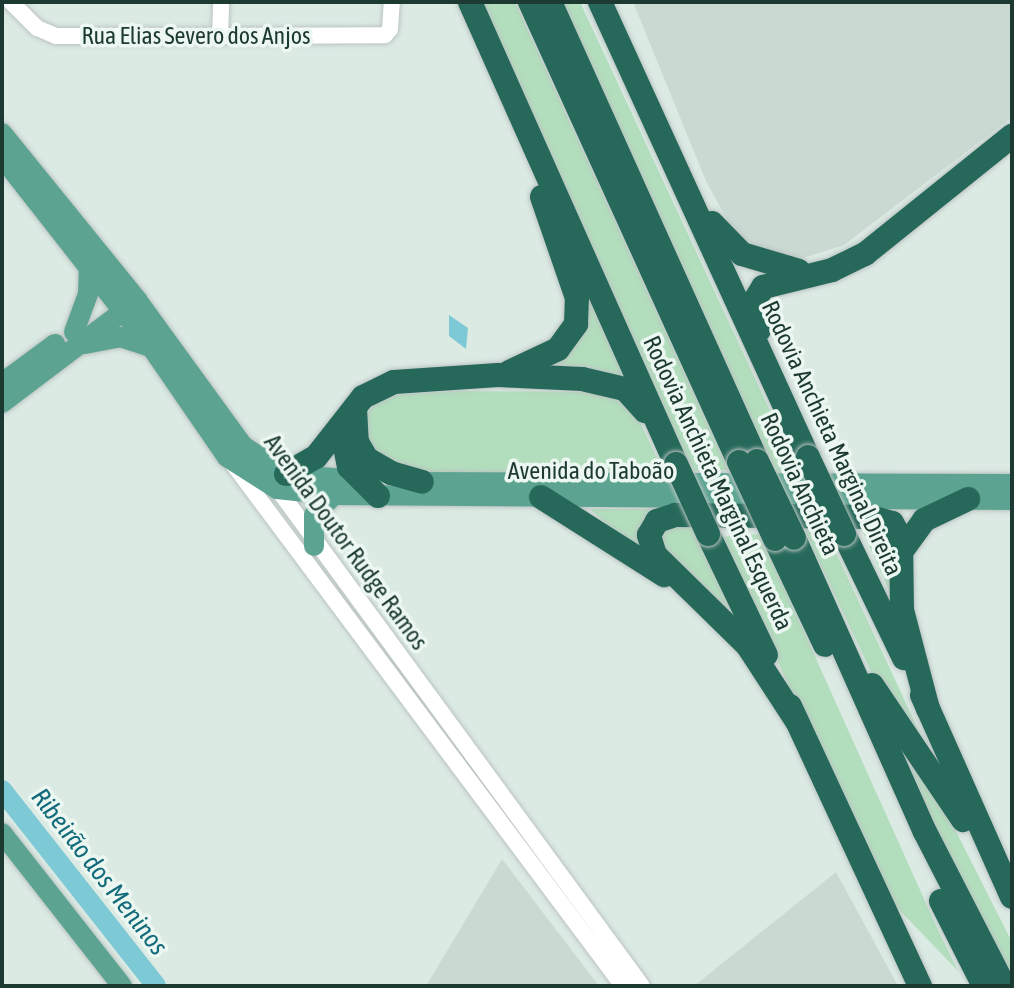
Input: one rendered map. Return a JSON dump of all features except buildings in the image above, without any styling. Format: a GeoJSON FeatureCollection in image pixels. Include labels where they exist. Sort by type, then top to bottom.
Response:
{"type":"FeatureCollection","features":[{"type":"Feature","properties":{"kind":"highway","name":"Rodovia Anchieta Marginal Esquerda"},"geometry":{"type":"LineString","coordinates":[[470,2],[496,67],[708,534],[920,986]]}},
{"type":"Feature","properties":{"kind":"highway","name":"Rodovia Anchieta"},"geometry":{"type":"LineString","coordinates":[[530,2],[784,538],[984,986]]}},
{"type":"Feature","properties":{"kind":"highway","name":"Rodovia Anchieta"},"geometry":{"type":"LineString","coordinates":[[550,2],[748,462]]}},
{"type":"Feature","properties":{"kind":"highway","name":"Rodovia Anchieta Marginal Direita"},"geometry":{"type":"LineString","coordinates":[[600,2],[1012,897]]}},
{"type":"Feature","properties":{"kind":"highway"},"geometry":{"type":"LineString","coordinates":[[496,67],[578,305],[576,324],[565,344],[498,375]]}},
{"type":"Feature","properties":{"kind":"highway"},"geometry":{"type":"LineString","coordinates":[[786,408],[759,328],[755,300],[771,282],[844,266],[873,249],[1012,136]]}},
{"type":"Feature","properties":{"kind":"highway"},"geometry":{"type":"LineString","coordinates":[[690,194],[742,254],[774,267],[813,274]]}},
{"type":"Feature","properties":{"kind":"highway"},"geometry":{"type":"LineString","coordinates":[[281,481],[311,462],[371,391],[394,382],[498,375],[617,386],[635,397],[663,435]]}},
{"type":"Feature","properties":{"kind":"highway"},"geometry":{"type":"LineString","coordinates":[[348,416],[367,459],[391,473],[422,482]]}},
{"type":"Feature","properties":{"kind":"highway"},"geometry":{"type":"LineString","coordinates":[[348,416],[343,451],[369,489]]}},
{"type":"Feature","properties":{"kind":"highway"},"geometry":{"type":"LineString","coordinates":[[541,497],[683,587]]}},
{"type":"Feature","properties":{"kind":"highway"},"geometry":{"type":"LineString","coordinates":[[901,552],[924,520],[968,499]]}},
{"type":"Feature","properties":{"kind":"highway"},"geometry":{"type":"LineString","coordinates":[[796,720],[748,646],[683,587],[650,545],[651,529],[661,518],[879,517],[898,530],[900,594],[928,709]]}},
{"type":"Feature","properties":{"kind":"highway","name":"Rodovia Anchieta"},"geometry":{"type":"LineString","coordinates":[[784,538],[828,613],[925,832],[1004,986]]}},
{"type":"Feature","properties":{"kind":"highway"},"geometry":{"type":"LineString","coordinates":[[828,613],[938,778],[1012,906]]}},
{"type":"Feature","properties":{"kind":"main road","name":"Avenida Doutor Rudge Ramos"},"geometry":{"type":"LineString","coordinates":[[2,133],[235,451]]}},
{"type":"Feature","properties":{"kind":"main road","name":"Avenida Doutor Rudge Ramos"},"geometry":{"type":"LineString","coordinates":[[2,157],[89,268],[126,299],[152,348],[235,451]]}},
{"type":"Feature","properties":{"kind":"main road"},"geometry":{"type":"LineString","coordinates":[[74,332],[88,294],[89,268]]}},
{"type":"Feature","properties":{"kind":"main road"},"geometry":{"type":"LineString","coordinates":[[2,383],[126,299]]}},
{"type":"Feature","properties":{"kind":"main road"},"geometry":{"type":"LineString","coordinates":[[2,403],[126,299]]}},
{"type":"Feature","properties":{"kind":"main road"},"geometry":{"type":"LineString","coordinates":[[63,354],[110,338],[152,348]]}},
{"type":"Feature","properties":{"kind":"main road","name":"Avenida do Taboão"},"geometry":{"type":"LineString","coordinates":[[235,451],[281,481],[334,495],[422,482],[1012,484]]}},
{"type":"Feature","properties":{"kind":"main road","name":"Avenida do Taboão"},"geometry":{"type":"LineString","coordinates":[[281,481],[369,489],[541,497],[1012,500]]}},
{"type":"Feature","properties":{"kind":"main road"},"geometry":{"type":"LineString","coordinates":[[314,554],[314,515],[334,495]]}},
{"type":"Feature","properties":{"kind":"main road"},"geometry":{"type":"LineString","coordinates":[[2,833],[122,986]]}},
{"type":"Feature","properties":{"kind":"street","name":"Rua Elias Severo dos Anjos"},"geometry":{"type":"LineString","coordinates":[[11,2],[37,28],[56,36],[379,36],[390,29],[392,2]]}},
{"type":"Feature","properties":{"kind":"street"},"geometry":{"type":"LineString","coordinates":[[220,36],[221,2]]}},
{"type":"Feature","properties":{"kind":"street","name":"Avenida Doutor Rudge Ramos"},"geometry":{"type":"LineString","coordinates":[[235,451],[642,986]]}},
{"type":"Feature","properties":{"kind":"street","name":"Avenida Doutor Rudge Ramos"},"geometry":{"type":"LineString","coordinates":[[281,481],[314,554],[623,986]]}},
{"type":"Feature","properties":{"kind":"shaded area"},"geometry":{"type":"Polygon","coordinates":[[[633,2],[1012,2],[1012,117],[844,245],[800,259],[762,255],[738,240],[706,181],[633,2]]]}},
{"type":"Feature","properties":{"kind":"shaded area"},"geometry":{"type":"Polygon","coordinates":[[[502,859],[599,986],[426,986],[502,859]]]}},
{"type":"Feature","properties":{"kind":"shaded area"},"geometry":{"type":"Polygon","coordinates":[[[836,872],[898,986],[694,986],[836,872]]]}},
{"type":"Feature","properties":{"kind":"green space"},"geometry":{"type":"Polygon","coordinates":[[[475,2],[515,2],[729,470],[694,471],[682,451],[475,2]]]}},
{"type":"Feature","properties":{"kind":"green space"},"geometry":{"type":"Polygon","coordinates":[[[561,2],[580,2],[924,742],[876,682],[678,264],[561,2]]]}},
{"type":"Feature","properties":{"kind":"green space"},"geometry":{"type":"Polygon","coordinates":[[[576,272],[629,388],[544,372],[560,356],[576,272]]]}},
{"type":"Feature","properties":{"kind":"green space"},"geometry":{"type":"Polygon","coordinates":[[[593,392],[620,398],[639,420],[665,475],[428,473],[379,462],[361,423],[374,404],[400,394],[593,392]]]}},
{"type":"Feature","properties":{"kind":"green space"},"geometry":{"type":"Polygon","coordinates":[[[590,509],[685,509],[644,518],[636,534],[644,557],[590,509]]]}},
{"type":"Feature","properties":{"kind":"green space"},"geometry":{"type":"Polygon","coordinates":[[[691,524],[742,634],[662,548],[657,532],[691,524]]]}},
{"type":"Feature","properties":{"kind":"green space"},"geometry":{"type":"Polygon","coordinates":[[[870,527],[887,537],[891,595],[862,530],[870,527]]]}},
{"type":"Feature","properties":{"kind":"green space"},"geometry":{"type":"Polygon","coordinates":[[[760,534],[958,971],[886,896],[720,537],[760,534]]]}},
{"type":"Feature","properties":{"kind":"green space"},"geometry":{"type":"Polygon","coordinates":[[[901,747],[937,794],[1012,942],[1012,980],[962,886],[901,747]]]}},
{"type":"Feature","properties":{"kind":"water"},"geometry":{"type":"Polygon","coordinates":[[[449,315],[468,328],[466,349],[449,336],[449,315]]]}},
{"type":"Feature","properties":{"kind":"waterway","name":"Ribeirão dos Meninos"},"geometry":{"type":"LineString","coordinates":[[2,790],[156,986]]}}]}
